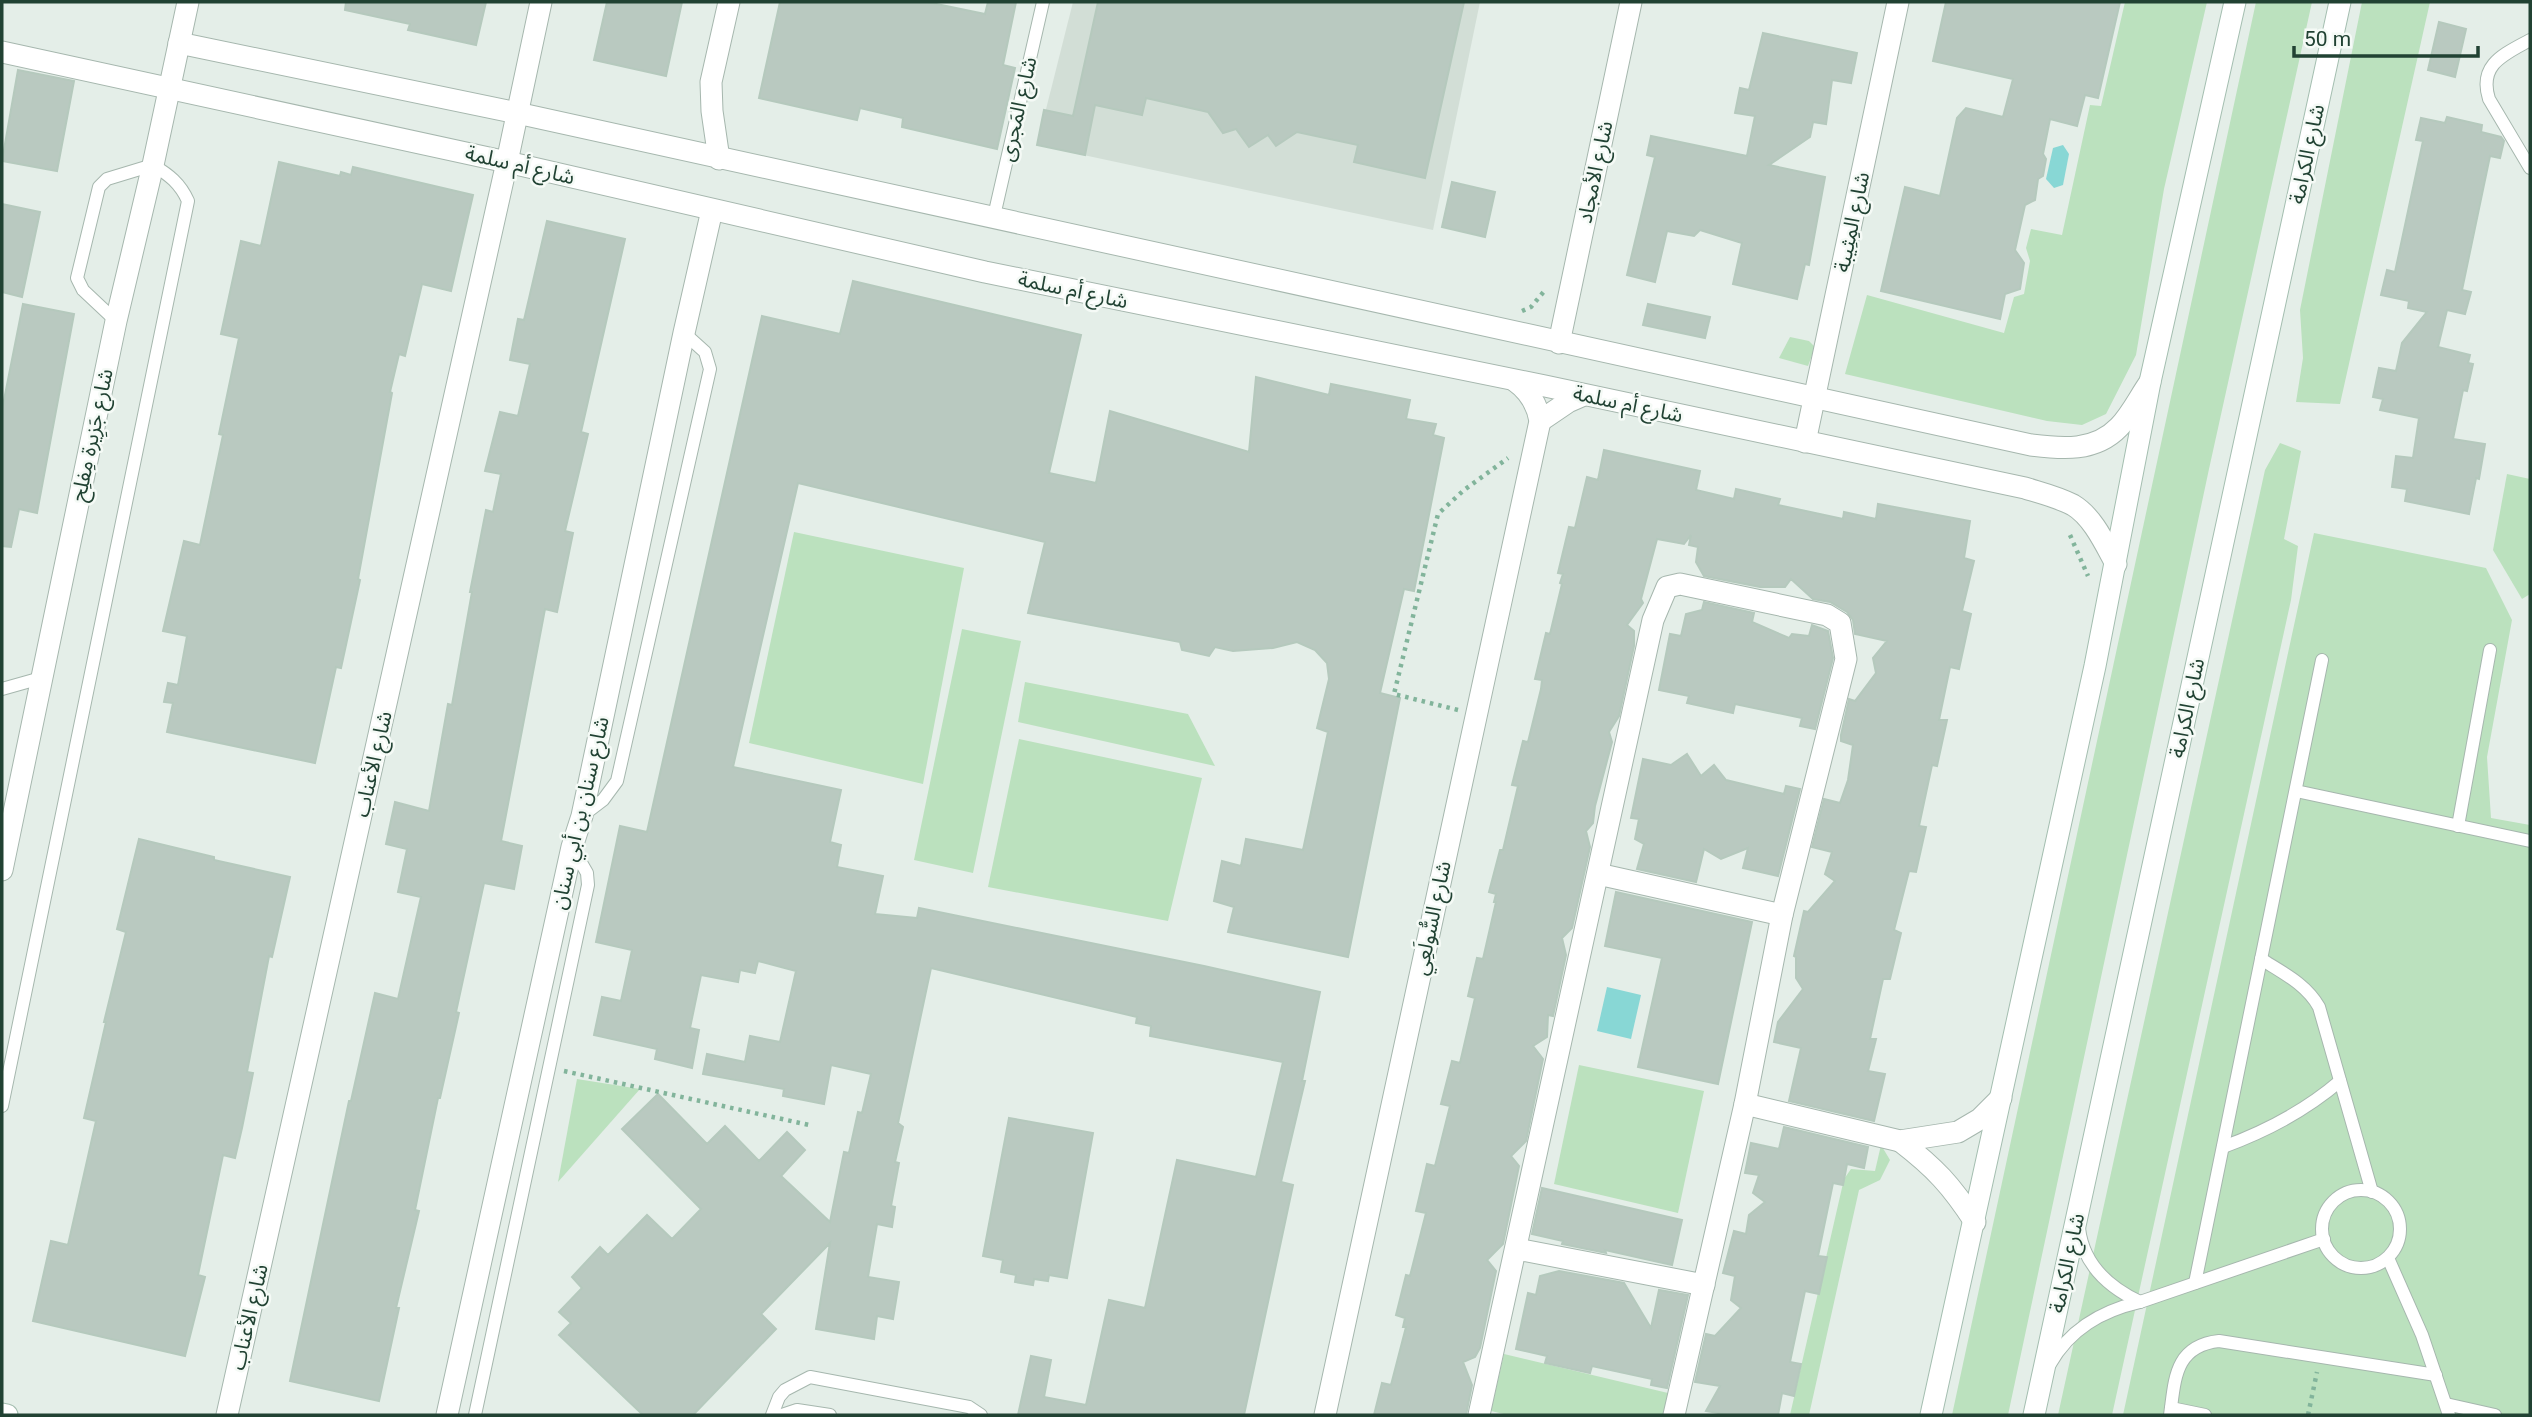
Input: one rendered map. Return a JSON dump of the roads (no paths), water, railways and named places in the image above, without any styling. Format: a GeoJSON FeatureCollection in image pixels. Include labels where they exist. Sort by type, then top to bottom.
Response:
{"type":"FeatureCollection","features":[{"type":"Feature","properties":{"kind":"street","name":"شارع جَزِيرة مِفلِح"},"geometry":{"type":"LineString","coordinates":[[2,868],[116,321],[188,2]]}},
{"type":"Feature","properties":{"kind":"street","name":"شارع الأعناب"},"geometry":{"type":"LineString","coordinates":[[227,1415],[508,162],[541,2]]}},
{"type":"Feature","properties":{"kind":"street"},"geometry":{"type":"LineString","coordinates":[[719,159],[710,82],[729,2]]}},
{"type":"Feature","properties":{"kind":"street","name":"شارع الأمجاد"},"geometry":{"type":"LineString","coordinates":[[1559,343],[1632,2]]}},
{"type":"Feature","properties":{"kind":"street","name":"شارع المِثِيبة"},"geometry":{"type":"LineString","coordinates":[[1805,442],[1898,2]]}},
{"type":"Feature","properties":{"kind":"street"},"geometry":{"type":"LineString","coordinates":[[1931,1415],[2116,564],[2150,382],[2235,2]]}},
{"type":"Feature","properties":{"kind":"street","name":"شارع الكرامة"},"geometry":{"type":"LineString","coordinates":[[2034,1415],[2340,2]]}},
{"type":"Feature","properties":{"kind":"street"},"geometry":{"type":"LineString","coordinates":[[179,43],[994,216],[1559,343],[2031,445],[2062,449],[2092,445],[2119,428],[2150,382]]}},
{"type":"Feature","properties":{"kind":"street","name":"شارع أم سلمة"},"geometry":{"type":"LineString","coordinates":[[2,52],[508,162],[985,272],[1584,395],[2052,496],[2075,506],[2098,532],[2116,564]]}},
{"type":"Feature","properties":{"kind":"street","name":"شارع سنان بن أبي سنان"},"geometry":{"type":"LineString","coordinates":[[447,1415],[572,847],[582,816],[712,210]]}},
{"type":"Feature","properties":{"kind":"street"},"geometry":{"type":"LineString","coordinates":[[1515,381],[1530,394],[1540,421],[1568,401],[1584,395]]}},
{"type":"Feature","properties":{"kind":"street","name":"شارع السُّولَعِي"},"geometry":{"type":"LineString","coordinates":[[1325,1415],[1540,421]]}},
{"type":"Feature","properties":{"kind":"street"},"geometry":{"type":"LineString","coordinates":[[1479,1415],[1653,620],[1667,587],[1680,584],[1827,615],[1840,622],[1846,659],[1782,915],[1745,1104],[1674,1415]]}},
{"type":"Feature","properties":{"kind":"street"},"geometry":{"type":"LineString","coordinates":[[1598,874],[1782,915]]}},
{"type":"Feature","properties":{"kind":"street"},"geometry":{"type":"LineString","coordinates":[[1745,1104],[1900,1141],[1958,1132],[1980,1119],[2001,1098]]}},
{"type":"Feature","properties":{"kind":"street"},"geometry":{"type":"LineString","coordinates":[[1900,1141],[1929,1163],[1954,1190],[1975,1222]]}},
{"type":"Feature","properties":{"kind":"street"},"geometry":{"type":"LineString","coordinates":[[1517,1249],[1704,1285]]}},
{"type":"Feature","properties":{"kind":"lane","name":"شارع المَجرى"},"geometry":{"type":"LineString","coordinates":[[994,216],[1043,2]]}},
{"type":"Feature","properties":{"kind":"lane"},"geometry":{"type":"LineString","coordinates":[[2530,40],[2495,61],[2489,69],[2486,90],[2530,168]]}},
{"type":"Feature","properties":{"kind":"lane"},"geometry":{"type":"LineString","coordinates":[[2,1106],[188,201],[183,189],[174,179],[153,165],[107,179],[99,187],[77,278],[83,290],[116,321]]}},
{"type":"Feature","properties":{"kind":"lane"},"geometry":{"type":"LineString","coordinates":[[582,816],[603,800],[617,781],[710,369],[705,352],[684,333]]}},
{"type":"Feature","properties":{"kind":"lane"},"geometry":{"type":"LineString","coordinates":[[2458,825],[2490,650]]}},
{"type":"Feature","properties":{"kind":"lane"},"geometry":{"type":"LineString","coordinates":[[2195,1283],[2322,660]]}},
{"type":"Feature","properties":{"kind":"lane"},"geometry":{"type":"LineString","coordinates":[[2,689],[41,678]]}},
{"type":"Feature","properties":{"kind":"lane"},"geometry":{"type":"LineString","coordinates":[[2295,791],[2530,841]]}},
{"type":"Feature","properties":{"kind":"lane"},"geometry":{"type":"LineString","coordinates":[[475,1415],[588,885],[587,873],[572,847]]}},
{"type":"Feature","properties":{"kind":"lane"},"geometry":{"type":"LineString","coordinates":[[2261,959],[2298,982],[2313,997],[2322,1017],[2372,1192]]}},
{"type":"Feature","properties":{"kind":"lane"},"geometry":{"type":"LineString","coordinates":[[2223,1147],[2273,1127],[2320,1098],[2340,1081]]}},
{"type":"Feature","properties":{"kind":"lane"},"geometry":{"type":"LineString","coordinates":[[2356,1190],[2372,1192],[2386,1199],[2396,1212],[2400,1228],[2398,1244],[2388,1258],[2375,1266],[2359,1268],[2343,1264],[2331,1254],[2324,1239],[2322,1223],[2328,1208],[2340,1196],[2356,1190]]}},
{"type":"Feature","properties":{"kind":"lane"},"geometry":{"type":"LineString","coordinates":[[2078,1213],[2082,1242],[2094,1268],[2107,1283],[2140,1302]]}},
{"type":"Feature","properties":{"kind":"lane"},"geometry":{"type":"LineString","coordinates":[[2042,1382],[2051,1362],[2064,1344],[2080,1328],[2098,1316],[2324,1239]]}},
{"type":"Feature","properties":{"kind":"lane"},"geometry":{"type":"LineString","coordinates":[[2388,1258],[2422,1335],[2447,1410],[2495,1415]]}},
{"type":"Feature","properties":{"kind":"lane"},"geometry":{"type":"LineString","coordinates":[[2205,1415],[2171,1412],[2176,1370],[2183,1359],[2200,1345],[2219,1341],[2436,1375]]}},
{"type":"Feature","properties":{"kind":"lane"},"geometry":{"type":"LineString","coordinates":[[772,1415],[785,1390],[801,1380],[819,1377],[969,1407],[981,1415]]}},
{"type":"Feature","properties":{"kind":"lane"},"geometry":{"type":"LineString","coordinates":[[782,1415],[807,1410],[830,1415]]}},
{"type":"Feature","properties":{"kind":"water"},"geometry":{"type":"Polygon","coordinates":[[[2063,145],[2069,154],[2063,185],[2054,188],[2046,179],[2053,148],[2063,145]]]}},
{"type":"Feature","properties":{"kind":"water"},"geometry":{"type":"Polygon","coordinates":[[[1607,987],[1641,995],[1631,1039],[1597,1031],[1607,987]]]}}]}
